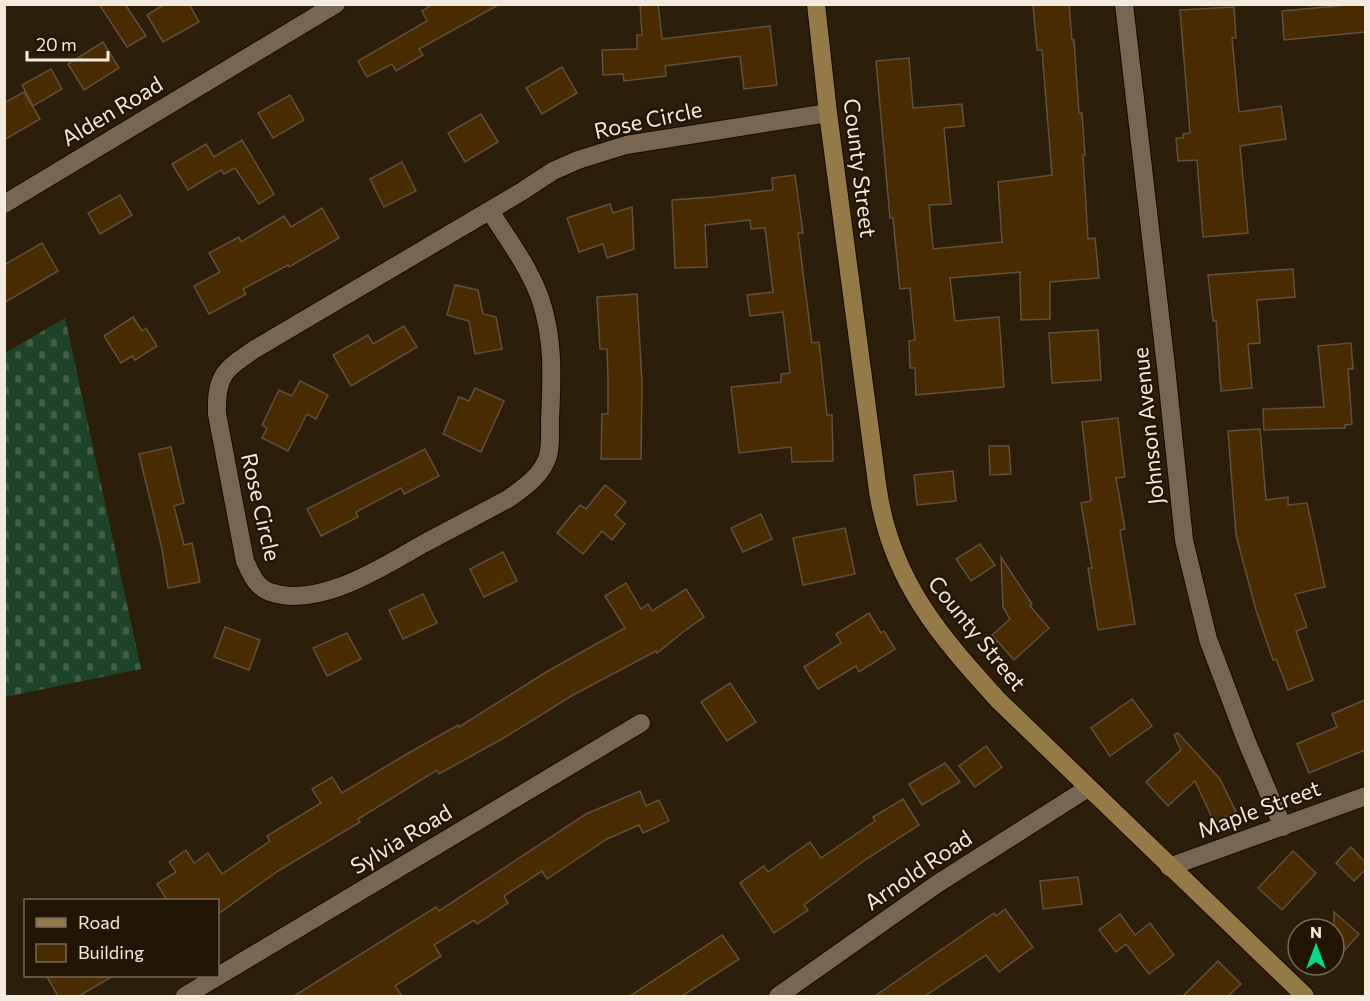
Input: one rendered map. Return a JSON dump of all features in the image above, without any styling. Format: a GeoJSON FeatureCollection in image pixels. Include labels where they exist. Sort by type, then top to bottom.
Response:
{"type":"FeatureCollection","features":[{"type":"Feature","properties":{"kind":"main road","name":"County Street"},"geometry":{"type":"LineString","coordinates":[[816,4],[828,113],[882,519],[908,586],[921,607],[966,665],[998,700],[1300,995]]}},
{"type":"Feature","properties":{"kind":"street","name":"Alden Road"},"geometry":{"type":"LineString","coordinates":[[4,204],[336,4]]}},
{"type":"Feature","properties":{"kind":"street","name":"Johnson Avenue"},"geometry":{"type":"LineString","coordinates":[[1124,4],[1184,540],[1208,639],[1246,740],[1283,827]]}},
{"type":"Feature","properties":{"kind":"street","name":"Rose Circle"},"geometry":{"type":"LineString","coordinates":[[490,211],[540,297],[548,330],[553,363],[550,429],[548,457],[541,471],[508,499],[355,581],[308,595],[288,596],[268,591],[255,582],[245,561],[217,414],[220,378],[231,366],[255,349],[490,211],[553,171],[578,160],[626,145],[828,113]]}},
{"type":"Feature","properties":{"kind":"street","name":"Sylvia Road"},"geometry":{"type":"LineString","coordinates":[[219,976],[641,723]]}},
{"type":"Feature","properties":{"kind":"street","name":"Arnold Road"},"geometry":{"type":"LineString","coordinates":[[778,996],[937,884],[1088,788]]}},
{"type":"Feature","properties":{"kind":"street","name":"Maple Street"},"geometry":{"type":"LineString","coordinates":[[1169,867],[1365,796]]}},
{"type":"Feature","properties":{"kind":"street","name":"Sylvia Road"},"geometry":{"type":"LineString","coordinates":[[185,996],[217,977]]}},
{"type":"Feature","properties":{"kind":"green space"},"geometry":{"type":"Polygon","coordinates":[[[65,318],[141,669],[5,697],[5,353],[65,318]]]}},
{"type":"Feature","properties":{"kind":"building"},"geometry":{"type":"Polygon","coordinates":[[[99,4],[125,4],[146,36],[127,47],[99,4]]]}},
{"type":"Feature","properties":{"kind":"building"},"geometry":{"type":"Polygon","coordinates":[[[165,4],[189,4],[199,22],[163,42],[147,15],[165,4]]]}},
{"type":"Feature","properties":{"kind":"building"},"geometry":{"type":"Polygon","coordinates":[[[433,4],[500,4],[419,49],[423,55],[396,71],[392,64],[367,77],[358,61],[427,21],[422,11],[433,4]]]}},
{"type":"Feature","properties":{"kind":"building"},"geometry":{"type":"Polygon","coordinates":[[[640,4],[658,4],[662,39],[770,26],[777,85],[744,89],[740,56],[665,66],[666,76],[624,81],[623,74],[603,75],[602,50],[637,49],[637,35],[642,35],[640,4]]]}},
{"type":"Feature","properties":{"kind":"building"},"geometry":{"type":"Polygon","coordinates":[[[1033,4],[1069,4],[1079,113],[1082,113],[1088,239],[1095,238],[1099,278],[1050,282],[1050,319],[1021,320],[1020,272],[950,278],[955,321],[999,317],[1004,387],[916,395],[915,368],[910,368],[909,341],[915,340],[910,288],[900,289],[893,218],[890,218],[876,61],[909,58],[913,108],[962,104],[964,126],[944,128],[951,204],[929,205],[933,249],[1002,242],[998,182],[1052,175],[1042,50],[1037,50],[1033,4]]]}},
{"type":"Feature","properties":{"kind":"building"},"geometry":{"type":"Polygon","coordinates":[[[1337,4],[1365,4],[1365,32],[1284,40],[1282,11],[1337,6],[1337,4]]]}},
{"type":"Feature","properties":{"kind":"building"},"geometry":{"type":"Polygon","coordinates":[[[1234,7],[1236,38],[1232,38],[1239,112],[1281,106],[1286,139],[1240,146],[1248,233],[1203,237],[1197,160],[1178,161],[1176,138],[1183,138],[1183,134],[1190,133],[1180,10],[1234,7]]]}},
{"type":"Feature","properties":{"kind":"building"},"geometry":{"type":"Polygon","coordinates":[[[103,42],[119,68],[84,90],[68,64],[103,42]]]}},
{"type":"Feature","properties":{"kind":"building"},"geometry":{"type":"Polygon","coordinates":[[[562,67],[577,93],[542,114],[526,88],[562,67]]]}},
{"type":"Feature","properties":{"kind":"building"},"geometry":{"type":"Polygon","coordinates":[[[51,69],[62,89],[33,106],[22,85],[51,69]]]}},
{"type":"Feature","properties":{"kind":"building"},"geometry":{"type":"Polygon","coordinates":[[[24,92],[40,119],[4,140],[4,103],[24,92]]]}},
{"type":"Feature","properties":{"kind":"building"},"geometry":{"type":"Polygon","coordinates":[[[290,95],[304,120],[273,138],[258,113],[290,95]]]}},
{"type":"Feature","properties":{"kind":"building"},"geometry":{"type":"Polygon","coordinates":[[[481,114],[498,142],[465,162],[448,133],[481,114]]]}},
{"type":"Feature","properties":{"kind":"building"},"geometry":{"type":"Polygon","coordinates":[[[242,140],[274,194],[259,204],[235,168],[224,174],[221,170],[188,190],[172,164],[206,144],[214,157],[242,140]]]}},
{"type":"Feature","properties":{"kind":"building"},"geometry":{"type":"Polygon","coordinates":[[[402,162],[416,191],[384,207],[370,179],[402,162]]]}},
{"type":"Feature","properties":{"kind":"building"},"geometry":{"type":"Polygon","coordinates":[[[795,175],[803,233],[798,233],[812,343],[819,342],[827,415],[832,415],[833,461],[792,462],[791,447],[739,453],[731,387],[781,382],[781,374],[790,373],[783,312],[750,316],[747,295],[773,292],[765,228],[751,229],[750,220],[705,225],[707,267],[675,268],[672,200],[773,190],[772,178],[795,175]]]}},
{"type":"Feature","properties":{"kind":"building"},"geometry":{"type":"Polygon","coordinates":[[[120,195],[132,215],[100,234],[88,213],[120,195]]]}},
{"type":"Feature","properties":{"kind":"building"},"geometry":{"type":"Polygon","coordinates":[[[610,204],[613,213],[632,207],[634,249],[607,258],[603,244],[579,252],[567,218],[610,204]]]}},
{"type":"Feature","properties":{"kind":"building"},"geometry":{"type":"Polygon","coordinates":[[[322,208],[339,238],[289,267],[288,265],[243,289],[246,294],[209,314],[194,286],[220,272],[209,253],[239,237],[241,242],[284,216],[291,227],[322,208]]]}},
{"type":"Feature","properties":{"kind":"building"},"geometry":{"type":"Polygon","coordinates":[[[42,243],[58,271],[4,303],[4,265],[42,243]]]}},
{"type":"Feature","properties":{"kind":"building"},"geometry":{"type":"Polygon","coordinates":[[[1293,269],[1295,297],[1257,300],[1260,343],[1248,344],[1252,388],[1221,391],[1216,320],[1213,321],[1208,275],[1293,269]]]}},
{"type":"Feature","properties":{"kind":"building"},"geometry":{"type":"Polygon","coordinates":[[[455,285],[478,290],[483,314],[496,317],[502,349],[475,354],[469,321],[447,315],[455,285]]]}},
{"type":"Feature","properties":{"kind":"building"},"geometry":{"type":"Polygon","coordinates":[[[637,294],[642,383],[641,459],[601,459],[602,414],[608,414],[608,377],[607,349],[600,349],[597,297],[637,294]]]}},
{"type":"Feature","properties":{"kind":"building"},"geometry":{"type":"Polygon","coordinates":[[[133,317],[142,331],[146,328],[157,346],[135,360],[132,356],[121,363],[104,336],[133,317]]]}},
{"type":"Feature","properties":{"kind":"building"},"geometry":{"type":"Polygon","coordinates":[[[404,326],[417,347],[351,386],[333,355],[368,335],[373,344],[404,326]]]}},
{"type":"Feature","properties":{"kind":"building"},"geometry":{"type":"Polygon","coordinates":[[[1098,330],[1101,380],[1052,383],[1049,333],[1098,330]]]}},
{"type":"Feature","properties":{"kind":"building"},"geometry":{"type":"Polygon","coordinates":[[[1351,343],[1353,369],[1348,369],[1352,424],[1345,425],[1345,428],[1264,430],[1263,409],[1324,407],[1318,346],[1351,343]]]}},
{"type":"Feature","properties":{"kind":"building"},"geometry":{"type":"Polygon","coordinates":[[[300,381],[328,395],[316,419],[307,414],[288,451],[262,438],[267,428],[262,425],[279,390],[292,396],[300,381]]]}},
{"type":"Feature","properties":{"kind":"building"},"geometry":{"type":"Polygon","coordinates":[[[475,388],[504,401],[481,452],[443,434],[459,397],[469,401],[475,388]]]}},
{"type":"Feature","properties":{"kind":"building"},"geometry":{"type":"Polygon","coordinates":[[[1118,418],[1125,477],[1116,478],[1125,529],[1120,530],[1135,624],[1098,630],[1088,568],[1092,568],[1081,503],[1091,501],[1082,422],[1118,418]]]}},
{"type":"Feature","properties":{"kind":"building"},"geometry":{"type":"Polygon","coordinates":[[[1260,429],[1266,500],[1288,497],[1288,505],[1307,503],[1325,587],[1295,594],[1307,627],[1296,631],[1313,680],[1288,690],[1276,659],[1273,660],[1256,610],[1236,535],[1228,431],[1260,429]]]}},
{"type":"Feature","properties":{"kind":"building"},"geometry":{"type":"Polygon","coordinates":[[[989,446],[1009,446],[1011,474],[990,475],[989,446]]]}},
{"type":"Feature","properties":{"kind":"building"},"geometry":{"type":"Polygon","coordinates":[[[171,447],[184,503],[174,506],[184,545],[192,543],[200,582],[168,588],[162,549],[139,454],[171,447]]]}},
{"type":"Feature","properties":{"kind":"building"},"geometry":{"type":"Polygon","coordinates":[[[425,449],[439,476],[404,494],[401,488],[356,512],[358,517],[321,536],[307,509],[425,449]]]}},
{"type":"Feature","properties":{"kind":"building"},"geometry":{"type":"Polygon","coordinates":[[[953,471],[956,501],[917,505],[914,475],[953,471]]]}},
{"type":"Feature","properties":{"kind":"building"},"geometry":{"type":"Polygon","coordinates":[[[605,485],[626,502],[615,515],[625,524],[612,540],[602,531],[583,554],[557,533],[580,505],[586,509],[605,485]]]}},
{"type":"Feature","properties":{"kind":"building"},"geometry":{"type":"Polygon","coordinates":[[[761,514],[772,539],[743,552],[731,528],[761,514]]]}},
{"type":"Feature","properties":{"kind":"building"},"geometry":{"type":"Polygon","coordinates":[[[845,528],[855,574],[803,585],[793,538],[845,528]]]}},
{"type":"Feature","properties":{"kind":"building"},"geometry":{"type":"Polygon","coordinates":[[[980,544],[995,565],[971,581],[956,559],[980,544]]]}},
{"type":"Feature","properties":{"kind":"building"},"geometry":{"type":"Polygon","coordinates":[[[503,552],[517,581],[484,597],[470,569],[503,552]]]}},
{"type":"Feature","properties":{"kind":"building"},"geometry":{"type":"Polygon","coordinates":[[[1001,557],[1032,604],[1030,606],[1049,628],[1014,660],[992,635],[1010,619],[1003,607],[1001,557]]]}},
{"type":"Feature","properties":{"kind":"building"},"geometry":{"type":"Polygon","coordinates":[[[626,583],[641,609],[648,604],[652,611],[686,589],[704,617],[657,653],[656,651],[573,695],[507,736],[439,774],[437,770],[358,819],[360,822],[278,871],[219,913],[219,899],[166,899],[157,884],[176,872],[169,862],[186,850],[194,863],[208,853],[222,874],[270,841],[267,836],[321,803],[312,789],[332,777],[342,793],[458,725],[459,727],[548,671],[625,628],[605,596],[626,583]]]}},
{"type":"Feature","properties":{"kind":"building"},"geometry":{"type":"Polygon","coordinates":[[[423,594],[437,623],[403,639],[389,610],[423,594]]]}},
{"type":"Feature","properties":{"kind":"building"},"geometry":{"type":"Polygon","coordinates":[[[869,613],[881,633],[884,631],[895,649],[859,672],[856,666],[818,689],[804,667],[841,643],[836,634],[869,613]]]}},
{"type":"Feature","properties":{"kind":"building"},"geometry":{"type":"Polygon","coordinates":[[[225,627],[260,640],[249,670],[214,657],[225,627]]]}},
{"type":"Feature","properties":{"kind":"building"},"geometry":{"type":"Polygon","coordinates":[[[347,633],[361,659],[327,676],[313,648],[347,633]]]}},
{"type":"Feature","properties":{"kind":"building"},"geometry":{"type":"Polygon","coordinates":[[[730,683],[756,722],[727,741],[701,702],[730,683]]]}},
{"type":"Feature","properties":{"kind":"building"},"geometry":{"type":"Polygon","coordinates":[[[1132,699],[1152,726],[1110,756],[1091,728],[1132,699]]]}},
{"type":"Feature","properties":{"kind":"building"},"geometry":{"type":"Polygon","coordinates":[[[1365,700],[1365,750],[1309,773],[1297,744],[1337,727],[1332,714],[1365,700]]]}},
{"type":"Feature","properties":{"kind":"building"},"geometry":{"type":"Polygon","coordinates":[[[1178,733],[1220,779],[1236,812],[1214,822],[1195,781],[1168,806],[1146,782],[1181,750],[1174,735],[1178,733]]]}},
{"type":"Feature","properties":{"kind":"building"},"geometry":{"type":"Polygon","coordinates":[[[986,746],[1002,767],[975,787],[959,766],[986,746]]]}},
{"type":"Feature","properties":{"kind":"building"},"geometry":{"type":"Polygon","coordinates":[[[945,763],[960,782],[922,805],[909,784],[945,763]]]}},
{"type":"Feature","properties":{"kind":"building"},"geometry":{"type":"Polygon","coordinates":[[[640,791],[646,806],[659,800],[669,821],[643,833],[639,825],[607,839],[547,879],[542,871],[504,896],[508,903],[477,924],[474,920],[434,945],[441,956],[395,986],[402,996],[294,996],[436,907],[439,911],[586,814],[640,791]]]}},
{"type":"Feature","properties":{"kind":"building"},"geometry":{"type":"Polygon","coordinates":[[[903,799],[919,825],[865,860],[804,905],[808,910],[774,933],[740,883],[764,866],[768,872],[810,842],[821,858],[875,821],[873,817],[903,799]]]}},
{"type":"Feature","properties":{"kind":"building"},"geometry":{"type":"Polygon","coordinates":[[[1351,847],[1365,862],[1365,870],[1354,881],[1336,863],[1351,847]]]}},
{"type":"Feature","properties":{"kind":"building"},"geometry":{"type":"Polygon","coordinates":[[[1293,851],[1316,873],[1282,910],[1258,888],[1293,851]]]}},
{"type":"Feature","properties":{"kind":"building"},"geometry":{"type":"Polygon","coordinates":[[[1078,877],[1082,904],[1043,909],[1040,881],[1078,877]]]}},
{"type":"Feature","properties":{"kind":"building"},"geometry":{"type":"Polygon","coordinates":[[[1005,909],[1033,947],[999,972],[986,955],[925,996],[875,996],[994,913],[996,916],[1005,909]]]}},
{"type":"Feature","properties":{"kind":"building"},"geometry":{"type":"Polygon","coordinates":[[[1120,914],[1135,935],[1150,923],[1174,955],[1149,974],[1126,944],[1116,952],[1099,930],[1120,914]]]}},
{"type":"Feature","properties":{"kind":"building"},"geometry":{"type":"Polygon","coordinates":[[[1346,923],[1359,934],[1346,949],[1346,923]]]}},
{"type":"Feature","properties":{"kind":"building"},"geometry":{"type":"Polygon","coordinates":[[[722,935],[739,959],[682,996],[630,996],[722,935]]]}},
{"type":"Feature","properties":{"kind":"building"},"geometry":{"type":"Polygon","coordinates":[[[1218,961],[1241,984],[1228,996],[1183,996],[1218,961]]]}},
{"type":"Feature","properties":{"kind":"building"},"geometry":{"type":"Polygon","coordinates":[[[47,977],[112,977],[79,996],[58,996],[47,977]]]}}]}
